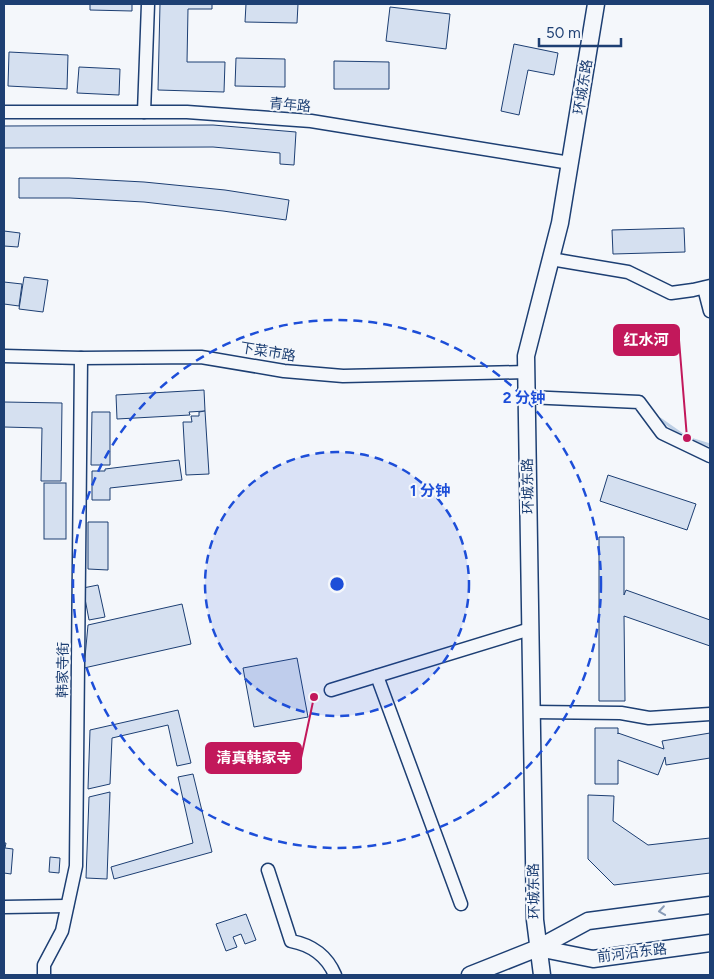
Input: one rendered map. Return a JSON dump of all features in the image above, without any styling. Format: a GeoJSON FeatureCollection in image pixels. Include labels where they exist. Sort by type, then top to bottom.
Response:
{"type":"FeatureCollection","features":[{"type":"Feature","properties":{"kind":"main road","name":"环城东路"},"geometry":{"type":"LineString","coordinates":[[542,975],[534,920],[526,356],[560,223],[596,4]]}},
{"type":"Feature","properties":{"kind":"main road"},"geometry":{"type":"LineString","coordinates":[[470,975],[538,948],[588,921],[710,905]]}},
{"type":"Feature","properties":{"kind":"main road","name":"前河沿东路"},"geometry":{"type":"LineString","coordinates":[[538,948],[593,959],[710,943]]}},
{"type":"Feature","properties":{"kind":"street"},"geometry":{"type":"LineString","coordinates":[[144,112],[148,4]]}},
{"type":"Feature","properties":{"kind":"street","name":"青年路"},"geometry":{"type":"LineString","coordinates":[[4,112],[187,112],[311,121],[570,164]]}},
{"type":"Feature","properties":{"kind":"street"},"geometry":{"type":"LineString","coordinates":[[551,259],[628,272],[672,292],[707,287],[710,311]]}},
{"type":"Feature","properties":{"kind":"street","name":"下菜市路"},"geometry":{"type":"LineString","coordinates":[[4,356],[81,358],[201,357],[284,371],[343,376],[526,372]]}},
{"type":"Feature","properties":{"kind":"street","name":"韩家寺街"},"geometry":{"type":"LineString","coordinates":[[44,975],[44,965],[62,931],[76,866],[81,358]]}},
{"type":"Feature","properties":{"kind":"street"},"geometry":{"type":"LineString","coordinates":[[527,397],[639,402],[662,433],[710,456]]}},
{"type":"Feature","properties":{"kind":"street"},"geometry":{"type":"LineString","coordinates":[[331,690],[530,629]]}},
{"type":"Feature","properties":{"kind":"street"},"geometry":{"type":"LineString","coordinates":[[377,676],[461,904]]}},
{"type":"Feature","properties":{"kind":"street"},"geometry":{"type":"LineString","coordinates":[[532,712],[621,713],[649,718],[710,714]]}},
{"type":"Feature","properties":{"kind":"street"},"geometry":{"type":"LineString","coordinates":[[268,870],[291,941],[305,943],[329,961],[335,975]]}},
{"type":"Feature","properties":{"kind":"street"},"geometry":{"type":"LineString","coordinates":[[4,907],[67,906]]}},
{"type":"Feature","properties":{"kind":"building"},"geometry":{"type":"Polygon","coordinates":[[[90,4],[132,4],[132,11],[90,10],[90,4]]]}},
{"type":"Feature","properties":{"kind":"building"},"geometry":{"type":"Polygon","coordinates":[[[160,4],[212,4],[212,9],[188,9],[187,62],[225,62],[224,92],[158,90],[160,4]]]}},
{"type":"Feature","properties":{"kind":"building"},"geometry":{"type":"Polygon","coordinates":[[[246,4],[298,4],[297,23],[245,22],[246,4]]]}},
{"type":"Feature","properties":{"kind":"building"},"geometry":{"type":"Polygon","coordinates":[[[390,7],[450,14],[446,49],[386,41],[390,7]]]}},
{"type":"Feature","properties":{"kind":"building"},"geometry":{"type":"Polygon","coordinates":[[[514,44],[558,53],[554,75],[528,70],[519,115],[501,111],[514,44]]]}},
{"type":"Feature","properties":{"kind":"building"},"geometry":{"type":"Polygon","coordinates":[[[9,52],[68,55],[67,89],[8,86],[9,52]]]}},
{"type":"Feature","properties":{"kind":"building"},"geometry":{"type":"Polygon","coordinates":[[[236,58],[285,59],[285,87],[235,86],[236,58]]]}},
{"type":"Feature","properties":{"kind":"building"},"geometry":{"type":"Polygon","coordinates":[[[334,61],[389,62],[389,89],[334,89],[334,61]]]}},
{"type":"Feature","properties":{"kind":"building"},"geometry":{"type":"Polygon","coordinates":[[[79,67],[120,69],[119,95],[77,93],[79,67]]]}},
{"type":"Feature","properties":{"kind":"building"},"geometry":{"type":"Polygon","coordinates":[[[213,125],[296,132],[294,165],[280,164],[280,153],[213,147],[4,148],[4,126],[213,125]]]}},
{"type":"Feature","properties":{"kind":"building"},"geometry":{"type":"Polygon","coordinates":[[[19,178],[69,178],[144,182],[225,190],[289,200],[286,220],[144,202],[70,198],[19,198],[19,178]]]}},
{"type":"Feature","properties":{"kind":"building"},"geometry":{"type":"Polygon","coordinates":[[[684,228],[685,252],[613,254],[612,230],[684,228]]]}},
{"type":"Feature","properties":{"kind":"building"},"geometry":{"type":"Polygon","coordinates":[[[4,231],[20,233],[18,247],[4,246],[4,231]]]}},
{"type":"Feature","properties":{"kind":"building"},"geometry":{"type":"Polygon","coordinates":[[[24,277],[48,280],[43,312],[19,309],[24,277]]]}},
{"type":"Feature","properties":{"kind":"building"},"geometry":{"type":"Polygon","coordinates":[[[4,282],[22,284],[19,306],[4,304],[4,282]]]}},
{"type":"Feature","properties":{"kind":"building"},"geometry":{"type":"Polygon","coordinates":[[[204,390],[205,411],[189,412],[190,415],[117,419],[116,395],[204,390]]]}},
{"type":"Feature","properties":{"kind":"building"},"geometry":{"type":"Polygon","coordinates":[[[4,402],[62,403],[61,481],[41,481],[42,428],[4,427],[4,402]]]}},
{"type":"Feature","properties":{"kind":"building"},"geometry":{"type":"Polygon","coordinates":[[[205,411],[209,474],[186,475],[183,422],[192,422],[191,416],[199,416],[199,412],[205,411]]]}},
{"type":"Feature","properties":{"kind":"building"},"geometry":{"type":"Polygon","coordinates":[[[92,412],[110,412],[110,465],[91,465],[92,412]]]}},
{"type":"Feature","properties":{"kind":"building"},"geometry":{"type":"Polygon","coordinates":[[[179,460],[182,480],[110,488],[110,500],[92,500],[92,471],[105,471],[105,469],[179,460]]]}},
{"type":"Feature","properties":{"kind":"building"},"geometry":{"type":"Polygon","coordinates":[[[608,475],[696,504],[687,530],[600,501],[608,475]]]}},
{"type":"Feature","properties":{"kind":"building"},"geometry":{"type":"Polygon","coordinates":[[[44,483],[66,483],[66,539],[44,539],[44,483]]]}},
{"type":"Feature","properties":{"kind":"building"},"geometry":{"type":"Polygon","coordinates":[[[88,522],[108,522],[108,570],[88,569],[88,522]]]}},
{"type":"Feature","properties":{"kind":"building"},"geometry":{"type":"Polygon","coordinates":[[[599,537],[624,537],[624,595],[626,590],[710,620],[710,646],[624,616],[625,701],[599,701],[599,537]]]}},
{"type":"Feature","properties":{"kind":"building"},"geometry":{"type":"Polygon","coordinates":[[[98,585],[105,617],[89,620],[83,588],[98,585]]]}},
{"type":"Feature","properties":{"kind":"building"},"geometry":{"type":"Polygon","coordinates":[[[182,604],[191,644],[84,668],[88,625],[182,604]]]}},
{"type":"Feature","properties":{"kind":"building"},"geometry":{"type":"Polygon","coordinates":[[[297,658],[308,717],[254,727],[243,668],[297,658]]]}},
{"type":"Feature","properties":{"kind":"building"},"geometry":{"type":"Polygon","coordinates":[[[178,710],[191,763],[177,766],[168,725],[112,738],[110,784],[88,789],[90,730],[178,710]]]}},
{"type":"Feature","properties":{"kind":"building"},"geometry":{"type":"Polygon","coordinates":[[[595,728],[618,728],[618,733],[664,749],[662,741],[710,733],[710,758],[666,765],[665,757],[658,775],[618,760],[618,784],[595,784],[595,728]]]}},
{"type":"Feature","properties":{"kind":"building"},"geometry":{"type":"Polygon","coordinates":[[[193,774],[212,852],[114,879],[111,867],[193,843],[178,777],[193,774]]]}},
{"type":"Feature","properties":{"kind":"building"},"geometry":{"type":"Polygon","coordinates":[[[110,792],[107,879],[86,878],[89,797],[110,792]]]}},
{"type":"Feature","properties":{"kind":"building"},"geometry":{"type":"Polygon","coordinates":[[[588,795],[614,796],[613,821],[648,845],[710,838],[710,873],[614,885],[588,859],[588,795]]]}},
{"type":"Feature","properties":{"kind":"building"},"geometry":{"type":"Polygon","coordinates":[[[4,843],[6,843],[5,848],[13,849],[11,874],[4,873],[4,843]]]}},
{"type":"Feature","properties":{"kind":"building"},"geometry":{"type":"Polygon","coordinates":[[[50,857],[60,858],[59,873],[49,872],[50,857]]]}},
{"type":"Feature","properties":{"kind":"building"},"geometry":{"type":"Polygon","coordinates":[[[246,914],[256,940],[245,944],[241,934],[233,937],[237,947],[226,951],[216,924],[246,914]]]}},
{"type":"Feature","properties":{"kind":"waterway"},"geometry":{"type":"LineString","coordinates":[[660,419],[687,438],[710,445]]}},
{"type":"Feature","properties":{"kind":"place","name":"红水河"},"geometry":{"type":"Point","coordinates":[687,438]}},
{"type":"Feature","properties":{"kind":"place","name":"清真韩家寺"},"geometry":{"type":"Point","coordinates":[314,697]}}]}
